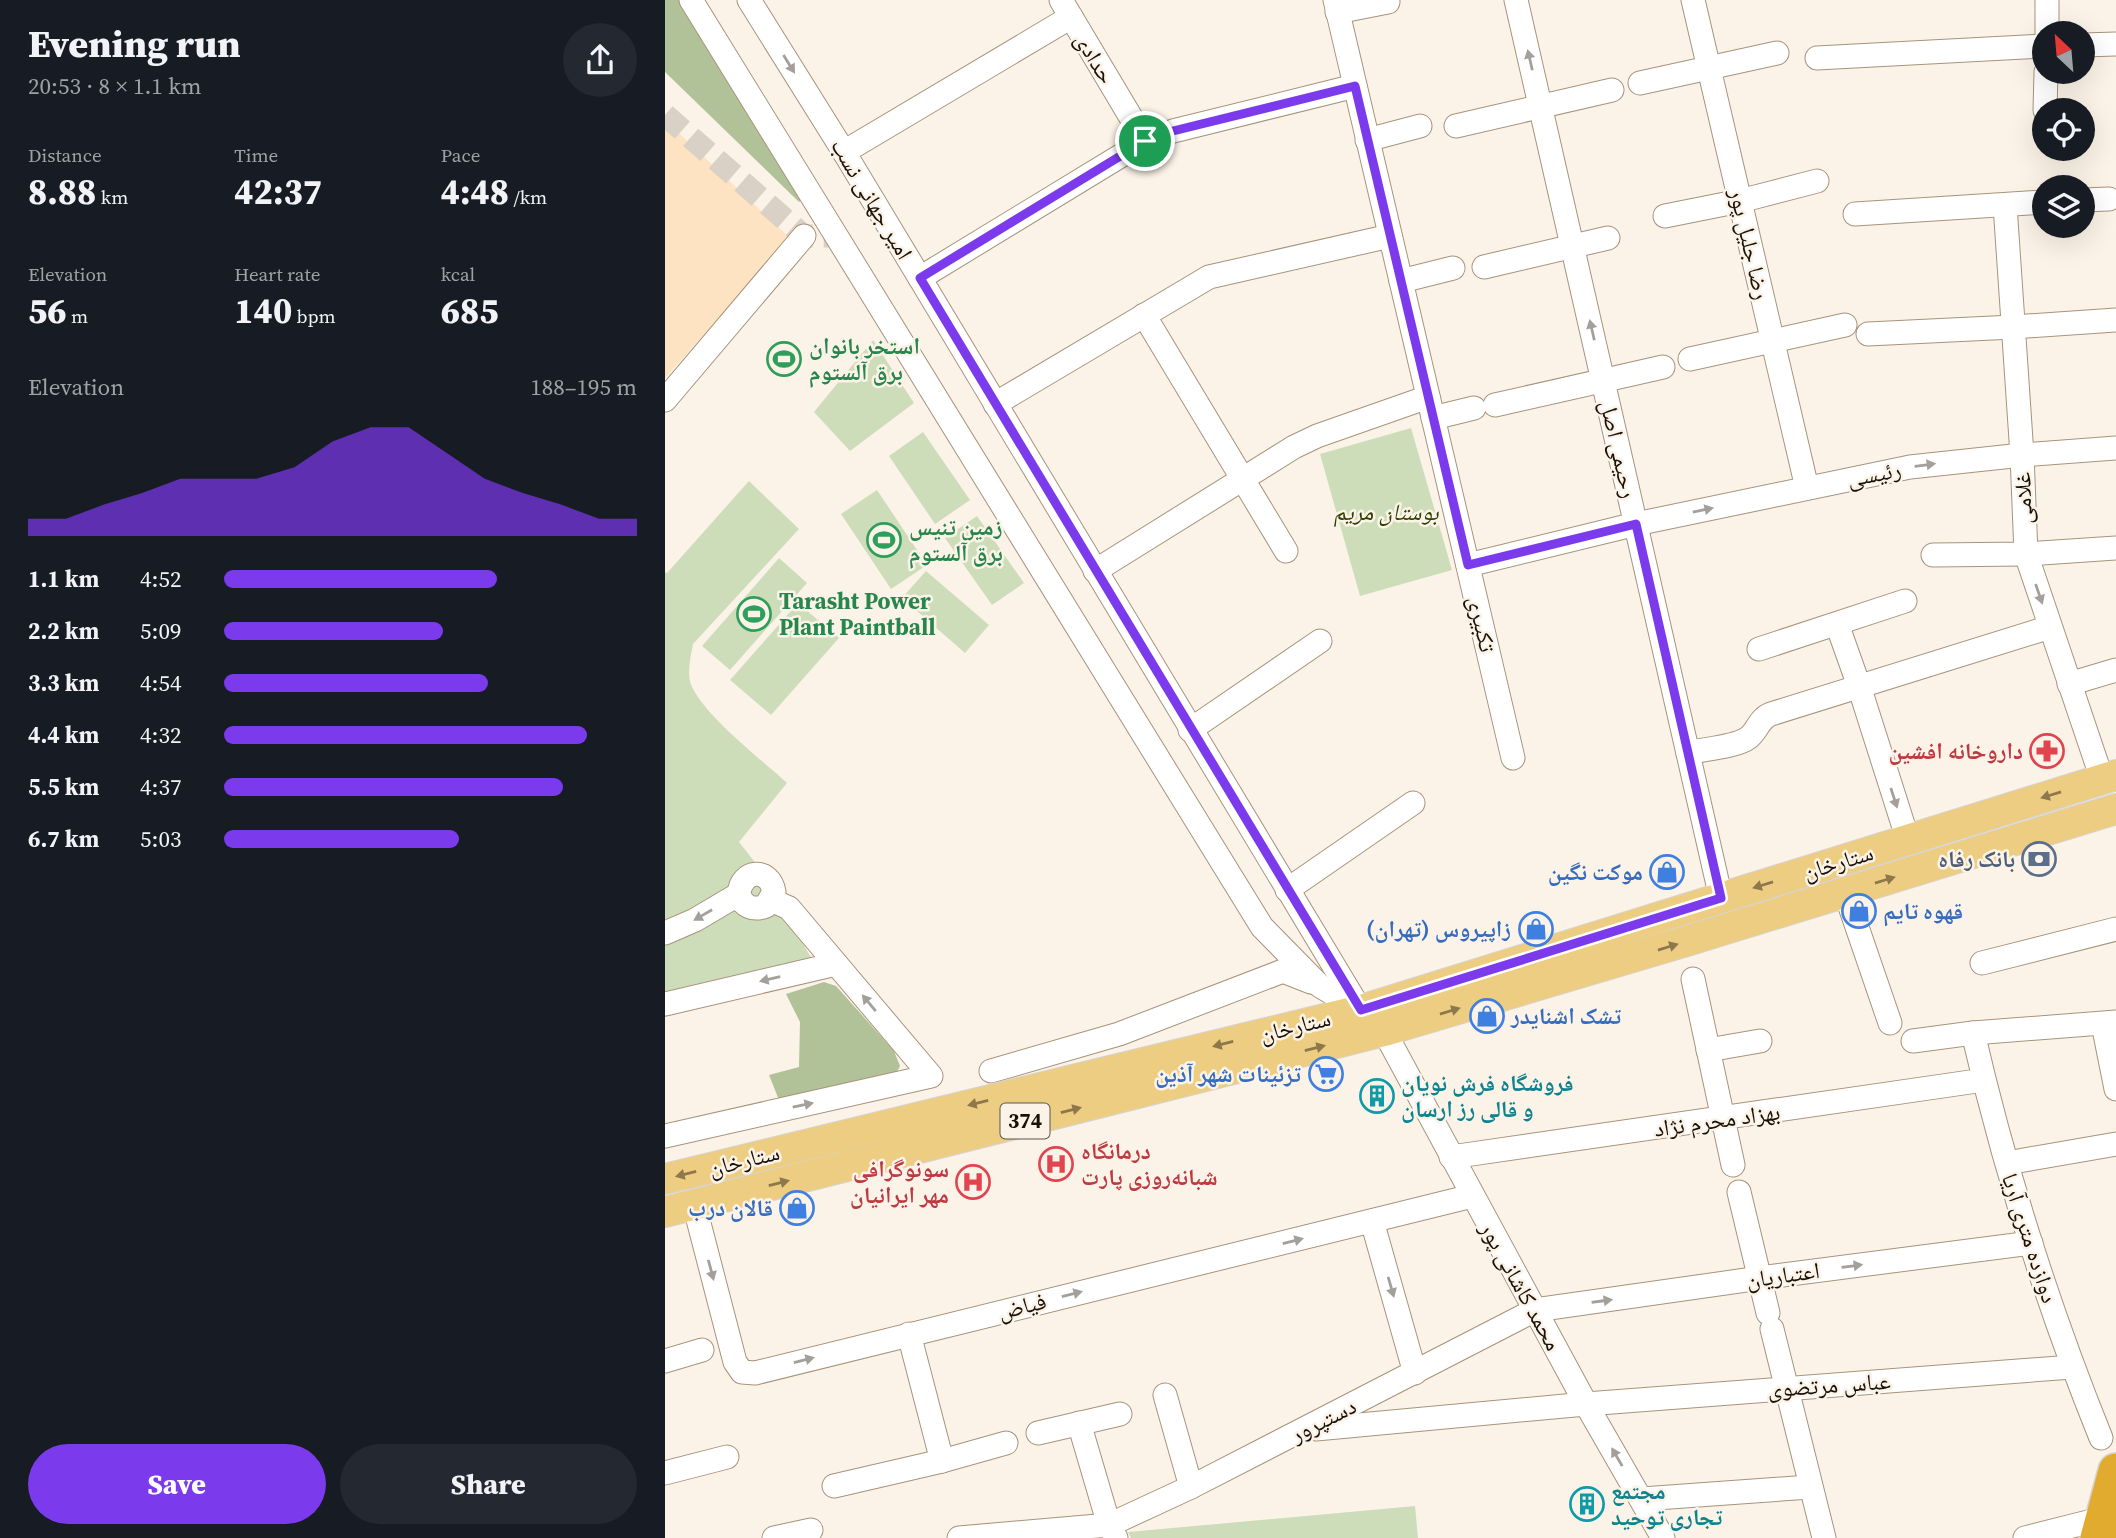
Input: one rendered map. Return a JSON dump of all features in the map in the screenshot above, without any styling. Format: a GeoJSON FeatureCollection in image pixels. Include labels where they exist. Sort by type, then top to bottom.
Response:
{"type":"FeatureCollection","features":[{"type":"Feature","properties":{"kind":"highway"},"geometry":{"type":"LineString","coordinates":[[2095,1530],[2116,1471]]}},
{"type":"Feature","properties":{"kind":"main road","name":"ستارخان"},"geometry":{"type":"LineString","coordinates":[[665,1179],[1361,1010],[2109,777]]}},
{"type":"Feature","properties":{"kind":"main road","name":"ستارخان"},"geometry":{"type":"LineString","coordinates":[[665,1212],[1384,1031],[2116,809]]}},
{"type":"Feature","properties":{"kind":"street"},"geometry":{"type":"LineString","coordinates":[[691,0],[1262,927],[1320,986]]}},
{"type":"Feature","properties":{"kind":"street","name":"رحیمی اصل"},"geometry":{"type":"LineString","coordinates":[[1516,0],[1721,898]]}},
{"type":"Feature","properties":{"kind":"street","name":"رضا جلیل پور"},"geometry":{"type":"LineString","coordinates":[[1693,0],[1807,488]]}},
{"type":"Feature","properties":{"kind":"street"},"geometry":{"type":"LineString","coordinates":[[2047,0],[2047,21]]}},
{"type":"Feature","properties":{"kind":"street","name":"امیر جهانی نسب"},"geometry":{"type":"LineString","coordinates":[[754,2],[1361,1010]]}},
{"type":"Feature","properties":{"kind":"street"},"geometry":{"type":"LineString","coordinates":[[1336,6],[1388,2]]}},
{"type":"Feature","properties":{"kind":"street","name":"تکبیری"},"geometry":{"type":"LineString","coordinates":[[1336,6],[1513,758]]}},
{"type":"Feature","properties":{"kind":"street"},"geometry":{"type":"LineString","coordinates":[[844,152],[1066,8]]}},
{"type":"Feature","properties":{"kind":"street","name":"حدادی"},"geometry":{"type":"LineString","coordinates":[[1066,8],[1145,141]]}},
{"type":"Feature","properties":{"kind":"street"},"geometry":{"type":"LineString","coordinates":[[2095,45],[2116,44]]}},
{"type":"Feature","properties":{"kind":"street"},"geometry":{"type":"LineString","coordinates":[[1817,58],[2032,48]]}},
{"type":"Feature","properties":{"kind":"street"},"geometry":{"type":"LineString","coordinates":[[1640,83],[1777,53]]}},
{"type":"Feature","properties":{"kind":"street"},"geometry":{"type":"LineString","coordinates":[[920,278],[1145,141],[1173,131],[1355,86]]}},
{"type":"Feature","properties":{"kind":"street"},"geometry":{"type":"LineString","coordinates":[[1456,126],[1612,90]]}},
{"type":"Feature","properties":{"kind":"street"},"geometry":{"type":"LineString","coordinates":[[1367,140],[1420,126]]}},
{"type":"Feature","properties":{"kind":"street"},"geometry":{"type":"LineString","coordinates":[[1665,216],[1740,201],[1817,181]]}},
{"type":"Feature","properties":{"kind":"street"},"geometry":{"type":"LineString","coordinates":[[2095,200],[2109,199]]}},
{"type":"Feature","properties":{"kind":"street"},"geometry":{"type":"LineString","coordinates":[[1855,214],[2032,203]]}},
{"type":"Feature","properties":{"kind":"street","name":"غلامی"},"geometry":{"type":"LineString","coordinates":[[2005,205],[2026,554],[2069,684],[2109,777]]}},
{"type":"Feature","properties":{"kind":"street"},"geometry":{"type":"LineString","coordinates":[[665,400],[804,236]]}},
{"type":"Feature","properties":{"kind":"street"},"geometry":{"type":"LineString","coordinates":[[995,404],[1202,281],[1222,273],[1390,236]]}},
{"type":"Feature","properties":{"kind":"street"},"geometry":{"type":"LineString","coordinates":[[1484,267],[1608,238]]}},
{"type":"Feature","properties":{"kind":"street"},"geometry":{"type":"LineString","coordinates":[[1401,281],[1454,268]]}},
{"type":"Feature","properties":{"kind":"street"},"geometry":{"type":"LineString","coordinates":[[1144,315],[1286,551]]}},
{"type":"Feature","properties":{"kind":"street"},"geometry":{"type":"LineString","coordinates":[[1868,334],[2116,320]]}},
{"type":"Feature","properties":{"kind":"street"},"geometry":{"type":"LineString","coordinates":[[1690,359],[1845,325]]}},
{"type":"Feature","properties":{"kind":"street"},"geometry":{"type":"LineString","coordinates":[[1095,571],[1243,478],[1317,436],[1431,407],[1485,407],[1663,367]]}},
{"type":"Feature","properties":{"kind":"street","name":"رئیسی"},"geometry":{"type":"LineString","coordinates":[[1468,565],[1636,524],[1916,466],[2116,448]]}},
{"type":"Feature","properties":{"kind":"street"},"geometry":{"type":"LineString","coordinates":[[1933,555],[2026,554],[2116,548]]}},
{"type":"Feature","properties":{"kind":"street"},"geometry":{"type":"LineString","coordinates":[[1759,649],[1905,601]]}},
{"type":"Feature","properties":{"kind":"street"},"geometry":{"type":"LineString","coordinates":[[1837,624],[1907,840]]}},
{"type":"Feature","properties":{"kind":"street"},"geometry":{"type":"LineString","coordinates":[[1688,753],[1744,740],[1754,733],[1765,716],[2050,627]]}},
{"type":"Feature","properties":{"kind":"street"},"geometry":{"type":"LineString","coordinates":[[1190,730],[1320,641]]}},
{"type":"Feature","properties":{"kind":"street"},"geometry":{"type":"LineString","coordinates":[[2069,684],[2116,670]]}},
{"type":"Feature","properties":{"kind":"street"},"geometry":{"type":"LineString","coordinates":[[1287,890],[1413,803]]}},
{"type":"Feature","properties":{"kind":"street"},"geometry":{"type":"LineString","coordinates":[[1845,892],[1890,1023]]}},
{"type":"Feature","properties":{"kind":"street"},"geometry":{"type":"LineString","coordinates":[[665,933],[695,920],[739,894],[744,904],[755,909],[766,906],[771,900],[789,908],[931,1076],[665,1136]]}},
{"type":"Feature","properties":{"kind":"street"},"geometry":{"type":"LineString","coordinates":[[1982,963],[2116,929]]}},
{"type":"Feature","properties":{"kind":"street"},"geometry":{"type":"LineString","coordinates":[[665,1004],[836,964]]}},
{"type":"Feature","properties":{"kind":"street"},"geometry":{"type":"LineString","coordinates":[[991,1071],[1119,1034],[1283,971],[1320,986],[1361,1010]]}},
{"type":"Feature","properties":{"kind":"street"},"geometry":{"type":"LineString","coordinates":[[1693,979],[1733,1165]]}},
{"type":"Feature","properties":{"kind":"street"},"geometry":{"type":"LineString","coordinates":[[1913,1041],[1973,1033],[2109,1023],[2116,1089]]}},
{"type":"Feature","properties":{"kind":"street","name":"محمد کاشانی پور"},"geometry":{"type":"LineString","coordinates":[[1384,1031],[1586,1404],[1663,1538]]}},
{"type":"Feature","properties":{"kind":"street","name":"دوازده متری آریا"},"geometry":{"type":"LineString","coordinates":[[1973,1033],[2031,1243],[2072,1367],[2101,1438]]}},
{"type":"Feature","properties":{"kind":"street"},"geometry":{"type":"LineString","coordinates":[[1708,1050],[1760,1041]]}},
{"type":"Feature","properties":{"kind":"street","name":"بهزاد محرم نژاد"},"geometry":{"type":"LineString","coordinates":[[1451,1157],[1984,1080]]}},
{"type":"Feature","properties":{"kind":"street"},"geometry":{"type":"LineString","coordinates":[[2007,1163],[2116,1144]]}},
{"type":"Feature","properties":{"kind":"street"},"geometry":{"type":"LineString","coordinates":[[1739,1192],[1824,1538]]}},
{"type":"Feature","properties":{"kind":"street","name":"فیاض"},"geometry":{"type":"LineString","coordinates":[[694,1204],[735,1362],[742,1372],[755,1373],[1472,1196]]}},
{"type":"Feature","properties":{"kind":"street"},"geometry":{"type":"LineString","coordinates":[[1372,1222],[1415,1373]]}},
{"type":"Feature","properties":{"kind":"street","name":"اعتباریان"},"geometry":{"type":"LineString","coordinates":[[1535,1310],[2031,1243]]}},
{"type":"Feature","properties":{"kind":"street","name":"دستپرور"},"geometry":{"type":"LineString","coordinates":[[959,1538],[1113,1531],[1191,1487],[1535,1310]]}},
{"type":"Feature","properties":{"kind":"street"},"geometry":{"type":"LineString","coordinates":[[909,1334],[941,1461]]}},
{"type":"Feature","properties":{"kind":"street"},"geometry":{"type":"LineString","coordinates":[[665,1361],[702,1350]]}},
{"type":"Feature","properties":{"kind":"street","name":"عباس مرتضوی"},"geometry":{"type":"LineString","coordinates":[[1303,1430],[1586,1404],[2072,1367]]}},
{"type":"Feature","properties":{"kind":"street"},"geometry":{"type":"LineString","coordinates":[[1165,1395],[1191,1487]]}},
{"type":"Feature","properties":{"kind":"street"},"geometry":{"type":"LineString","coordinates":[[1038,1433],[1120,1414]]}},
{"type":"Feature","properties":{"kind":"street"},"geometry":{"type":"LineString","coordinates":[[1079,1423],[1113,1531]]}},
{"type":"Feature","properties":{"kind":"street"},"geometry":{"type":"LineString","coordinates":[[834,1486],[1006,1443]]}},
{"type":"Feature","properties":{"kind":"street"},"geometry":{"type":"LineString","coordinates":[[665,1473],[727,1457]]}},
{"type":"Feature","properties":{"kind":"street"},"geometry":{"type":"LineString","coordinates":[[1642,1499],[1810,1487]]}},
{"type":"Feature","properties":{"kind":"street"},"geometry":{"type":"LineString","coordinates":[[773,1538],[811,1530]]}},
{"type":"Feature","properties":{"kind":"street"},"geometry":{"type":"LineString","coordinates":[[2025,1538],[2095,1530]]}},
{"type":"Feature","properties":{"kind":"shaded area"},"geometry":{"type":"Polygon","coordinates":[[[665,120],[790,238],[665,378],[665,120]]]}},
{"type":"Feature","properties":{"kind":"green space"},"geometry":{"type":"Polygon","coordinates":[[[665,0],[682,0],[805,197],[799,202],[665,72],[665,0]]]}},
{"type":"Feature","properties":{"kind":"green space"},"geometry":{"type":"Polygon","coordinates":[[[873,340],[914,403],[850,451],[814,412],[873,340]]]}},
{"type":"Feature","properties":{"kind":"green space","name":"بوستان مریم"},"geometry":{"type":"Polygon","coordinates":[[[1411,428],[1452,570],[1360,596],[1320,454],[1411,428]]]}},
{"type":"Feature","properties":{"kind":"green space","name":"زمین تنیس برق آلستوم"},"geometry":{"type":"Polygon","coordinates":[[[923,432],[970,500],[935,524],[889,456],[923,432]]]}},
{"type":"Feature","properties":{"kind":"green space"},"geometry":{"type":"Polygon","coordinates":[[[749,481],[799,529],[693,644],[689,677],[692,687],[710,712],[735,738],[787,783],[739,842],[754,861],[819,971],[665,1017],[665,572],[667,573],[749,481]]]}},
{"type":"Feature","properties":{"kind":"green space","name":"زمین تنیس برق آلستوم"},"geometry":{"type":"Polygon","coordinates":[[[877,490],[927,565],[891,589],[841,514],[877,490]]]}},
{"type":"Feature","properties":{"kind":"green space","name":"زمین تنیس برق آلستوم"},"geometry":{"type":"Polygon","coordinates":[[[977,516],[1024,583],[992,605],[945,538],[977,516]]]}},
{"type":"Feature","properties":{"kind":"green space","name":"Tarasht Power Plant Paintball"},"geometry":{"type":"Polygon","coordinates":[[[779,558],[807,583],[730,670],[702,646],[779,558]]]}},
{"type":"Feature","properties":{"kind":"green space","name":"زمین تنیس برق آلستوم"},"geometry":{"type":"Polygon","coordinates":[[[926,571],[989,625],[965,653],[902,598],[926,571]]]}},
{"type":"Feature","properties":{"kind":"green space"},"geometry":{"type":"Polygon","coordinates":[[[798,603],[839,638],[771,715],[730,680],[798,603]]]}},
{"type":"Feature","properties":{"kind":"green space"},"geometry":{"type":"Polygon","coordinates":[[[824,982],[836,986],[894,1051],[900,1066],[896,1074],[779,1100],[769,1075],[799,1067],[800,1022],[786,994],[824,982]]]}},
{"type":"Feature","properties":{"kind":"green space"},"geometry":{"type":"Polygon","coordinates":[[[1415,1506],[1418,1538],[1131,1538],[1128,1532],[1415,1506]]]}},
{"type":"Feature","properties":{"kind":"tunnel"},"geometry":{"type":"LineString","coordinates":[[665,115],[804,236],[836,236]]}},
{"type":"Feature","properties":{"kind":"place","name":"استخر بانوان برق آلستوم"},"geometry":{"type":"Point","coordinates":[784,359]}},
{"type":"Feature","properties":{"kind":"place","name":"زمین تنیس برق آلستوم"},"geometry":{"type":"Point","coordinates":[884,540]}},
{"type":"Feature","properties":{"kind":"place","name":"Tarasht Power Plant Paintball"},"geometry":{"type":"Point","coordinates":[754,614]}},
{"type":"Feature","properties":{"kind":"place","name":"داروخانه افشین"},"geometry":{"type":"Point","coordinates":[2047,751]}},
{"type":"Feature","properties":{"kind":"place","name":"بانک رفاه"},"geometry":{"type":"Point","coordinates":[2039,859]}},
{"type":"Feature","properties":{"kind":"place","name":"موکت نگین"},"geometry":{"type":"Point","coordinates":[1667,872]}},
{"type":"Feature","properties":{"kind":"place","name":"قهوه تایم"},"geometry":{"type":"Point","coordinates":[1859,911]}},
{"type":"Feature","properties":{"kind":"place","name":"زاپیروس (تهران)"},"geometry":{"type":"Point","coordinates":[1536,929]}},
{"type":"Feature","properties":{"kind":"place","name":"تشک اشنایدر"},"geometry":{"type":"Point","coordinates":[1487,1016]}},
{"type":"Feature","properties":{"kind":"place","name":"تزئینات شهر آذین"},"geometry":{"type":"Point","coordinates":[1326,1074]}},
{"type":"Feature","properties":{"kind":"place","name":"فروشگاه فرش نویان و قالی رز ارسان"},"geometry":{"type":"Point","coordinates":[1377,1096]}},
{"type":"Feature","properties":{"kind":"place","name":"درمانگاه شبانه‌روزی پارت"},"geometry":{"type":"Point","coordinates":[1056,1164]}},
{"type":"Feature","properties":{"kind":"place","name":"سونوگرافی مهر ایرانیان"},"geometry":{"type":"Point","coordinates":[973,1182]}},
{"type":"Feature","properties":{"kind":"place","name":"قالان درب"},"geometry":{"type":"Point","coordinates":[797,1208]}},
{"type":"Feature","properties":{"kind":"place","name":"مجتمع تجاری توحید"},"geometry":{"type":"Point","coordinates":[1587,1504]}},
{"type":"Feature","properties":{"kind":"route"},"geometry":{"type":"LineString","coordinates":[[1355,86],[1468,565],[1636,524],[1721,898],[1361,1010],[920,278],[1145,141],[1173,131],[1355,86]]}}]}
